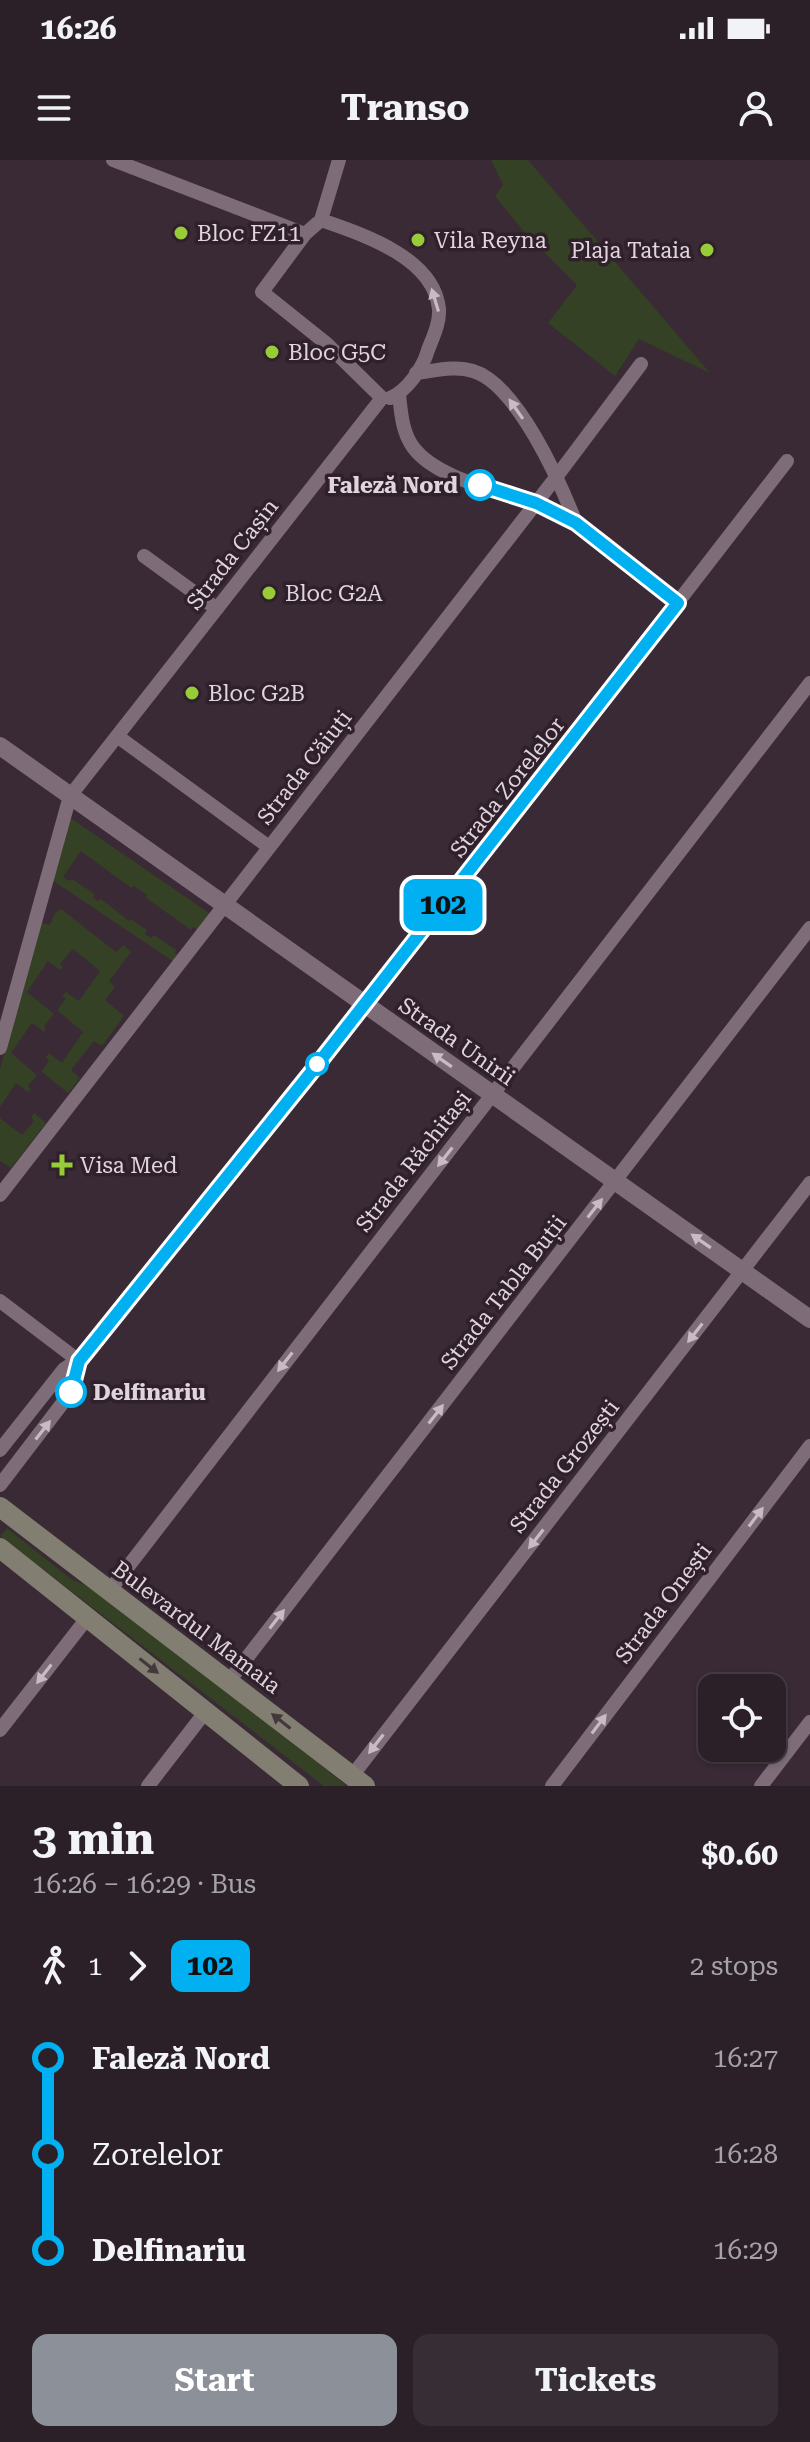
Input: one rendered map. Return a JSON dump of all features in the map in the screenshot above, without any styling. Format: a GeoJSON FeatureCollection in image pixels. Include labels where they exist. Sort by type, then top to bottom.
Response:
{"type":"FeatureCollection","features":[{"type":"Feature","properties":{"kind":"main road","name":"Bulevardul Mamaia"},"geometry":{"type":"LineString","coordinates":[[0,1507],[358,1781]]}},
{"type":"Feature","properties":{"kind":"main road"},"geometry":{"type":"LineString","coordinates":[[0,1548],[299,1786]]}},
{"type":"Feature","properties":{"kind":"street"},"geometry":{"type":"LineString","coordinates":[[113,160],[305,234]]}},
{"type":"Feature","properties":{"kind":"street"},"geometry":{"type":"LineString","coordinates":[[321,220],[377,240],[418,268],[436,296],[438,324],[426,357],[399,394],[382,398],[327,344],[262,292],[305,234],[321,220],[339,160]]}},
{"type":"Feature","properties":{"kind":"street","name":"Strada Căiuți"},"geometry":{"type":"LineString","coordinates":[[0,1195],[641,364]]}},
{"type":"Feature","properties":{"kind":"street"},"geometry":{"type":"LineString","coordinates":[[416,373],[471,370],[492,379],[515,406],[557,476],[576,523]]}},
{"type":"Feature","properties":{"kind":"street"},"geometry":{"type":"LineString","coordinates":[[399,394],[403,428],[413,448],[437,468],[536,503],[576,523],[678,603]]}},
{"type":"Feature","properties":{"kind":"street","name":"Strada Cașin"},"geometry":{"type":"LineString","coordinates":[[70,796],[382,398]]}},
{"type":"Feature","properties":{"kind":"street","name":"Strada Zorelelor"},"geometry":{"type":"LineString","coordinates":[[0,1450],[64,1369],[79,1361],[364,1005],[787,461]]}},
{"type":"Feature","properties":{"kind":"street"},"geometry":{"type":"LineString","coordinates":[[144,556],[217,609]]}},
{"type":"Feature","properties":{"kind":"street","name":"Strada Răchitași"},"geometry":{"type":"LineString","coordinates":[[110,1590],[810,683]]}},
{"type":"Feature","properties":{"kind":"street"},"geometry":{"type":"LineString","coordinates":[[117,736],[269,847]]}},
{"type":"Feature","properties":{"kind":"street","name":"Strada Unirii"},"geometry":{"type":"LineString","coordinates":[[0,746],[810,1319]]}},
{"type":"Feature","properties":{"kind":"street"},"geometry":{"type":"LineString","coordinates":[[0,1048],[70,796]]}},
{"type":"Feature","properties":{"kind":"street","name":"Strada Tabla Buții"},"geometry":{"type":"LineString","coordinates":[[229,1681],[810,928]]}},
{"type":"Feature","properties":{"kind":"street","name":"Strada Grozești"},"geometry":{"type":"LineString","coordinates":[[358,1781],[810,1183]]}},
{"type":"Feature","properties":{"kind":"street"},"geometry":{"type":"LineString","coordinates":[[0,1301],[79,1361]]}},
{"type":"Feature","properties":{"kind":"street","name":"Strada Zorelelor"},"geometry":{"type":"LineString","coordinates":[[0,1485],[71,1392],[79,1361]]}},
{"type":"Feature","properties":{"kind":"street","name":"Strada Onești"},"geometry":{"type":"LineString","coordinates":[[552,1786],[810,1446]]}},
{"type":"Feature","properties":{"kind":"street"},"geometry":{"type":"LineString","coordinates":[[0,1730],[88,1617]]}},
{"type":"Feature","properties":{"kind":"street"},"geometry":{"type":"LineString","coordinates":[[148,1786],[206,1711]]}},
{"type":"Feature","properties":{"kind":"street"},"geometry":{"type":"LineString","coordinates":[[761,1786],[810,1722]]}},
{"type":"Feature","properties":{"kind":"green space"},"geometry":{"type":"Polygon","coordinates":[[[491,160],[528,160],[710,373],[639,339],[615,376],[548,323],[577,285],[525,233],[495,196],[503,185],[491,160]]]}},
{"type":"Feature","properties":{"kind":"green space"},"geometry":{"type":"Polygon","coordinates":[[[69,817],[212,915],[200,932],[193,927],[191,930],[146,898],[147,895],[134,886],[131,888],[81,851],[63,877],[72,879],[95,894],[93,898],[101,899],[129,921],[131,919],[147,930],[145,934],[151,938],[154,935],[176,950],[175,953],[182,958],[177,964],[52,880],[69,817]]]}},
{"type":"Feature","properties":{"kind":"green space"},"geometry":{"type":"Polygon","coordinates":[[[61,909],[116,952],[123,945],[131,952],[109,981],[115,987],[105,1000],[124,1016],[102,1046],[94,1041],[71,1070],[80,1078],[68,1093],[41,1071],[49,1061],[46,1057],[49,1053],[62,1063],[83,1032],[57,1010],[66,999],[62,996],[66,992],[79,1001],[100,971],[73,949],[60,964],[63,967],[60,970],[48,961],[27,992],[54,1014],[44,1026],[44,1032],[32,1023],[11,1053],[37,1075],[28,1086],[31,1089],[28,1092],[16,1083],[0,1107],[0,1069],[40,922],[50,925],[55,913],[61,909]]]}},
{"type":"Feature","properties":{"kind":"green space"},"geometry":{"type":"Polygon","coordinates":[[[34,1113],[46,1123],[11,1168],[0,1161],[0,1118],[22,1135],[34,1121],[31,1117],[34,1113]]]}},
{"type":"Feature","properties":{"kind":"green space"},"geometry":{"type":"Polygon","coordinates":[[[7,1528],[71,1579],[109,1596],[347,1786],[324,1786],[0,1536],[7,1528]]]}},
{"type":"Feature","properties":{"kind":"bus line","name":"102"},"geometry":{"type":"LineString","coordinates":[[71,1392],[79,1361],[317,1065],[678,603],[576,523],[536,503],[480,485]]}},
{"type":"Feature","properties":{"kind":"place","name":"Bloc FZ11"},"geometry":{"type":"Point","coordinates":[181,233]}},
{"type":"Feature","properties":{"kind":"place","name":"Vila Reyna"},"geometry":{"type":"Point","coordinates":[418,240]}},
{"type":"Feature","properties":{"kind":"place","name":"Plaja Tataia"},"geometry":{"type":"Point","coordinates":[707,250]}},
{"type":"Feature","properties":{"kind":"place","name":"Bloc G5C"},"geometry":{"type":"Point","coordinates":[272,352]}},
{"type":"Feature","properties":{"kind":"place","name":"Faleză Nord"},"geometry":{"type":"Point","coordinates":[480,485]}},
{"type":"Feature","properties":{"kind":"place","name":"Bloc G2A"},"geometry":{"type":"Point","coordinates":[269,593]}},
{"type":"Feature","properties":{"kind":"place","name":"Bloc G2B"},"geometry":{"type":"Point","coordinates":[192,693]}},
{"type":"Feature","properties":{"kind":"place","name":"Visa Med"},"geometry":{"type":"Point","coordinates":[62,1165]}},
{"type":"Feature","properties":{"kind":"place","name":"Delfinariu"},"geometry":{"type":"Point","coordinates":[71,1392]}}]}
